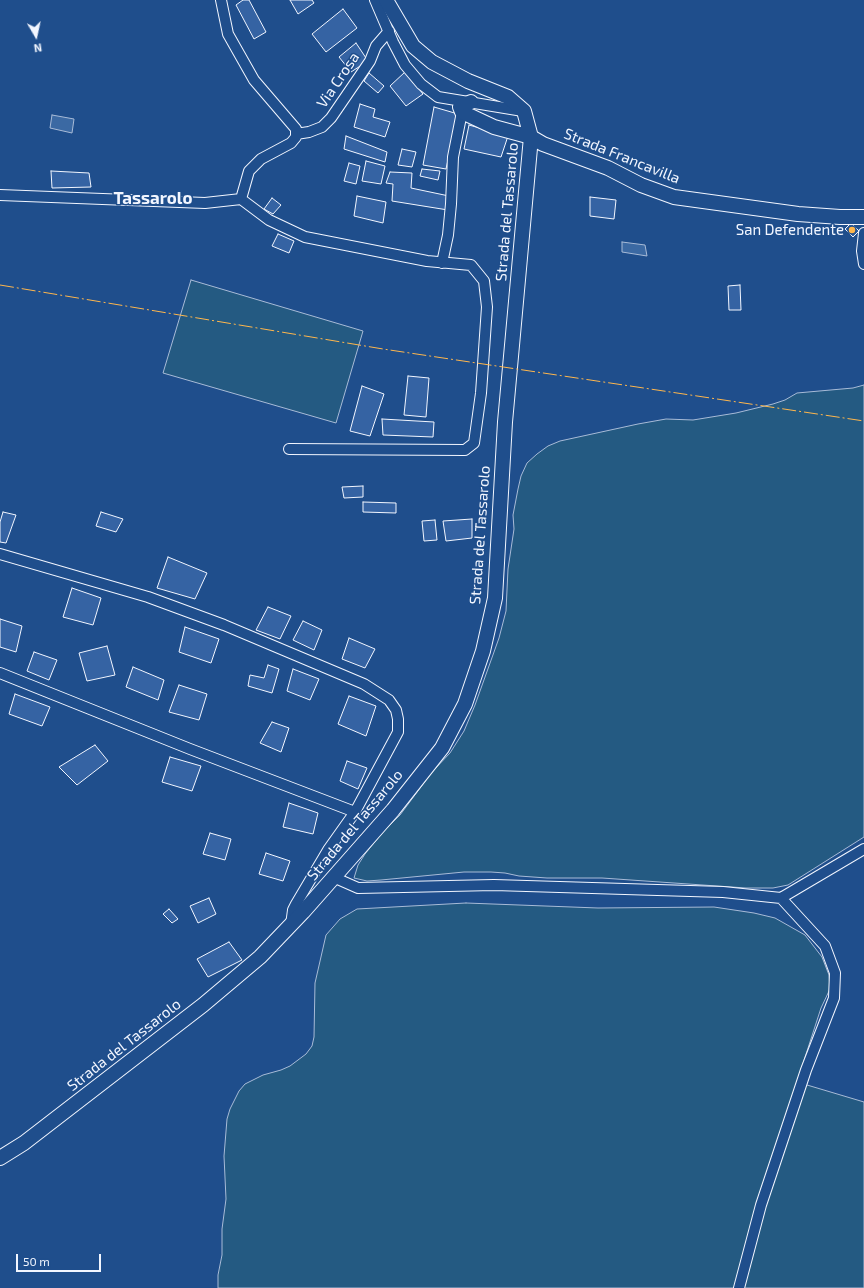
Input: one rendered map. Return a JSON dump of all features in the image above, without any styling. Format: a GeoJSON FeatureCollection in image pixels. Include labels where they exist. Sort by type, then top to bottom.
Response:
{"type":"FeatureCollection","features":[{"type":"Feature","properties":{"kind":"main road"},"geometry":{"type":"LineString","coordinates":[[386,0],[413,46],[432,62],[468,81],[508,96],[524,111]]}},
{"type":"Feature","properties":{"kind":"main road","name":"Strada Francavilla"},"geometry":{"type":"LineString","coordinates":[[466,107],[494,127],[531,137],[543,144],[608,168],[641,185],[674,197],[798,214],[864,217]]}},
{"type":"Feature","properties":{"kind":"main road","name":"Strada del Tassarolo"},"geometry":{"type":"LineString","coordinates":[[0,1158],[24,1143],[203,1005],[260,957],[291,925],[393,810],[442,748],[465,704],[483,651],[495,598],[505,422],[531,137],[524,111]]}},
{"type":"Feature","properties":{"kind":"street"},"geometry":{"type":"LineString","coordinates":[[375,0],[393,42],[405,65],[421,84],[438,97],[466,107],[524,111]]}},
{"type":"Feature","properties":{"kind":"street"},"geometry":{"type":"LineString","coordinates":[[223,1],[228,34],[254,80],[296,129],[296,137],[291,143],[261,159],[249,171],[241,199]]}},
{"type":"Feature","properties":{"kind":"street","name":"Via Crosa"},"geometry":{"type":"LineString","coordinates":[[296,134],[309,132],[322,127],[331,118],[370,61],[376,46],[389,31]]}},
{"type":"Feature","properties":{"kind":"street"},"geometry":{"type":"LineString","coordinates":[[442,262],[448,235],[452,204],[453,157],[466,107]]}},
{"type":"Feature","properties":{"kind":"street"},"geometry":{"type":"LineString","coordinates":[[0,195],[205,203],[241,199],[270,220],[305,237],[427,261],[471,265],[484,281],[487,307],[481,393],[474,443],[465,450],[288,449]]}},
{"type":"Feature","properties":{"kind":"street"},"geometry":{"type":"LineString","coordinates":[[864,233],[862,251],[864,264]]}},
{"type":"Feature","properties":{"kind":"street"},"geometry":{"type":"LineString","coordinates":[[0,554],[148,597],[217,622],[364,684],[389,700],[396,710],[398,732],[356,812],[328,850],[296,904],[293,910],[291,925]]}},
{"type":"Feature","properties":{"kind":"street"},"geometry":{"type":"LineString","coordinates":[[0,673],[190,749],[356,812]]}},
{"type":"Feature","properties":{"kind":"street"},"geometry":{"type":"LineString","coordinates":[[333,877],[358,888],[494,885],[723,892],[781,898],[864,849]]}},
{"type":"Feature","properties":{"kind":"street"},"geometry":{"type":"LineString","coordinates":[[739,1288],[761,1205],[806,1070],[834,998],[835,973],[825,946],[781,898]]}},
{"type":"Feature","properties":{"kind":"shaded area"},"geometry":{"type":"Polygon","coordinates":[[[52,115],[74,119],[72,133],[50,128],[52,115]]]}},
{"type":"Feature","properties":{"kind":"shaded area"},"geometry":{"type":"Polygon","coordinates":[[[622,242],[645,245],[647,256],[622,252],[622,242]]]}},
{"type":"Feature","properties":{"kind":"shaded area"},"geometry":{"type":"Polygon","coordinates":[[[191,280],[363,331],[336,423],[163,373],[191,280]]]}},
{"type":"Feature","properties":{"kind":"shaded area"},"geometry":{"type":"Polygon","coordinates":[[[864,385],[864,837],[788,885],[773,888],[746,888],[602,878],[547,878],[491,872],[464,872],[367,881],[354,878],[358,865],[365,854],[382,833],[400,815],[432,772],[450,753],[464,731],[475,705],[499,638],[506,611],[508,569],[514,529],[513,515],[521,476],[527,463],[548,446],[560,441],[666,419],[693,420],[736,413],[773,404],[785,400],[797,393],[853,388],[864,385]]]}},
{"type":"Feature","properties":{"kind":"shaded area"},"geometry":{"type":"Polygon","coordinates":[[[466,903],[598,908],[714,907],[775,918],[805,935],[822,957],[829,975],[830,989],[821,1008],[797,1082],[864,1102],[864,1288],[218,1288],[218,1275],[222,1255],[222,1229],[226,1199],[224,1156],[227,1119],[230,1109],[239,1091],[245,1084],[263,1075],[290,1066],[306,1054],[312,1046],[314,1037],[315,983],[326,935],[340,919],[357,909],[466,903]]]}},
{"type":"Feature","properties":{"kind":"building"},"geometry":{"type":"Polygon","coordinates":[[[243,0],[249,0],[266,32],[254,39],[236,5],[243,0]]]}},
{"type":"Feature","properties":{"kind":"building"},"geometry":{"type":"Polygon","coordinates":[[[290,0],[312,0],[314,3],[298,14],[290,0]]]}},
{"type":"Feature","properties":{"kind":"building"},"geometry":{"type":"Polygon","coordinates":[[[343,9],[357,28],[326,52],[312,34],[343,9]]]}},
{"type":"Feature","properties":{"kind":"building"},"geometry":{"type":"Polygon","coordinates":[[[356,43],[368,61],[351,72],[339,57],[356,43]]]}},
{"type":"Feature","properties":{"kind":"building"},"geometry":{"type":"Polygon","coordinates":[[[405,72],[423,94],[406,106],[390,86],[405,72]]]}},
{"type":"Feature","properties":{"kind":"building"},"geometry":{"type":"Polygon","coordinates":[[[369,73],[384,86],[378,93],[364,81],[369,73]]]}},
{"type":"Feature","properties":{"kind":"building"},"geometry":{"type":"Polygon","coordinates":[[[360,104],[375,109],[373,117],[390,122],[385,137],[354,127],[360,104]]]}},
{"type":"Feature","properties":{"kind":"building"},"geometry":{"type":"Polygon","coordinates":[[[434,107],[458,114],[446,169],[423,165],[434,107]]]}},
{"type":"Feature","properties":{"kind":"building"},"geometry":{"type":"Polygon","coordinates":[[[469,125],[508,136],[501,157],[464,149],[469,125]]]}},
{"type":"Feature","properties":{"kind":"building"},"geometry":{"type":"Polygon","coordinates":[[[346,136],[387,152],[385,162],[344,149],[346,136]]]}},
{"type":"Feature","properties":{"kind":"building"},"geometry":{"type":"Polygon","coordinates":[[[402,149],[416,152],[412,167],[398,165],[402,149]]]}},
{"type":"Feature","properties":{"kind":"building"},"geometry":{"type":"Polygon","coordinates":[[[366,161],[385,166],[381,184],[362,181],[366,161]]]}},
{"type":"Feature","properties":{"kind":"building"},"geometry":{"type":"Polygon","coordinates":[[[349,163],[360,166],[356,184],[344,181],[349,163]]]}},
{"type":"Feature","properties":{"kind":"building"},"geometry":{"type":"Polygon","coordinates":[[[422,169],[440,171],[438,180],[420,176],[422,169]]]}},
{"type":"Feature","properties":{"kind":"building"},"geometry":{"type":"Polygon","coordinates":[[[51,171],[89,173],[91,187],[52,188],[51,171]]]}},
{"type":"Feature","properties":{"kind":"building"},"geometry":{"type":"Polygon","coordinates":[[[390,172],[412,173],[411,188],[449,196],[448,210],[392,201],[393,184],[386,183],[390,172]]]}},
{"type":"Feature","properties":{"kind":"building"},"geometry":{"type":"Polygon","coordinates":[[[357,196],[386,202],[383,223],[354,216],[357,196]]]}},
{"type":"Feature","properties":{"kind":"building"},"geometry":{"type":"Polygon","coordinates":[[[590,197],[616,200],[614,219],[590,216],[590,197]]]}},
{"type":"Feature","properties":{"kind":"building"},"geometry":{"type":"Polygon","coordinates":[[[272,198],[281,205],[273,214],[264,209],[272,198]]]}},
{"type":"Feature","properties":{"kind":"building","name":"San Defendente"},"geometry":{"type":"Polygon","coordinates":[[[851,223],[859,231],[853,237],[845,229],[851,223]]]}},
{"type":"Feature","properties":{"kind":"building"},"geometry":{"type":"Polygon","coordinates":[[[278,234],[294,241],[289,253],[272,246],[278,234]]]}},
{"type":"Feature","properties":{"kind":"building"},"geometry":{"type":"Polygon","coordinates":[[[740,285],[741,310],[729,310],[728,286],[740,285]]]}},
{"type":"Feature","properties":{"kind":"building"},"geometry":{"type":"Polygon","coordinates":[[[408,376],[429,378],[426,417],[404,415],[408,376]]]}},
{"type":"Feature","properties":{"kind":"building"},"geometry":{"type":"Polygon","coordinates":[[[362,386],[384,394],[370,436],[350,431],[362,386]]]}},
{"type":"Feature","properties":{"kind":"building"},"geometry":{"type":"Polygon","coordinates":[[[382,419],[434,422],[433,437],[383,435],[382,419]]]}},
{"type":"Feature","properties":{"kind":"building"},"geometry":{"type":"Polygon","coordinates":[[[363,486],[363,497],[344,498],[342,487],[363,486]]]}},
{"type":"Feature","properties":{"kind":"building"},"geometry":{"type":"Polygon","coordinates":[[[363,502],[396,503],[396,513],[363,512],[363,502]]]}},
{"type":"Feature","properties":{"kind":"building"},"geometry":{"type":"Polygon","coordinates":[[[3,512],[16,515],[6,543],[0,542],[0,522],[3,512]]]}},
{"type":"Feature","properties":{"kind":"building"},"geometry":{"type":"Polygon","coordinates":[[[101,512],[123,519],[116,532],[96,526],[101,512]]]}},
{"type":"Feature","properties":{"kind":"building"},"geometry":{"type":"Polygon","coordinates":[[[472,519],[472,538],[446,541],[443,521],[472,519]]]}},
{"type":"Feature","properties":{"kind":"building"},"geometry":{"type":"Polygon","coordinates":[[[435,520],[437,540],[424,541],[422,521],[435,520]]]}},
{"type":"Feature","properties":{"kind":"building"},"geometry":{"type":"Polygon","coordinates":[[[168,557],[207,573],[195,599],[157,588],[168,557]]]}},
{"type":"Feature","properties":{"kind":"building"},"geometry":{"type":"Polygon","coordinates":[[[72,588],[101,598],[93,625],[63,617],[72,588]]]}},
{"type":"Feature","properties":{"kind":"building"},"geometry":{"type":"Polygon","coordinates":[[[268,607],[291,616],[280,639],[256,630],[268,607]]]}},
{"type":"Feature","properties":{"kind":"building"},"geometry":{"type":"Polygon","coordinates":[[[0,619],[22,626],[16,652],[0,647],[0,619]]]}},
{"type":"Feature","properties":{"kind":"building"},"geometry":{"type":"Polygon","coordinates":[[[303,621],[322,630],[314,650],[293,640],[303,621]]]}},
{"type":"Feature","properties":{"kind":"building"},"geometry":{"type":"Polygon","coordinates":[[[185,627],[219,639],[211,663],[179,652],[185,627]]]}},
{"type":"Feature","properties":{"kind":"building"},"geometry":{"type":"Polygon","coordinates":[[[349,638],[375,649],[365,668],[342,659],[349,638]]]}},
{"type":"Feature","properties":{"kind":"building"},"geometry":{"type":"Polygon","coordinates":[[[107,646],[115,675],[87,681],[79,653],[107,646]]]}},
{"type":"Feature","properties":{"kind":"building"},"geometry":{"type":"Polygon","coordinates":[[[34,652],[57,660],[49,680],[27,671],[34,652]]]}},
{"type":"Feature","properties":{"kind":"building"},"geometry":{"type":"Polygon","coordinates":[[[268,665],[279,669],[272,693],[248,686],[250,675],[264,678],[268,665]]]}},
{"type":"Feature","properties":{"kind":"building"},"geometry":{"type":"Polygon","coordinates":[[[133,667],[164,680],[158,700],[126,687],[133,667]]]}},
{"type":"Feature","properties":{"kind":"building"},"geometry":{"type":"Polygon","coordinates":[[[293,669],[319,679],[310,700],[287,691],[293,669]]]}},
{"type":"Feature","properties":{"kind":"building"},"geometry":{"type":"Polygon","coordinates":[[[179,685],[207,694],[199,720],[169,712],[179,685]]]}},
{"type":"Feature","properties":{"kind":"building"},"geometry":{"type":"Polygon","coordinates":[[[15,694],[50,707],[42,726],[9,714],[15,694]]]}},
{"type":"Feature","properties":{"kind":"building"},"geometry":{"type":"Polygon","coordinates":[[[349,696],[376,706],[366,736],[338,724],[349,696]]]}},
{"type":"Feature","properties":{"kind":"building"},"geometry":{"type":"Polygon","coordinates":[[[272,722],[289,728],[281,752],[260,743],[272,722]]]}},
{"type":"Feature","properties":{"kind":"building"},"geometry":{"type":"Polygon","coordinates":[[[95,745],[108,761],[77,785],[59,767],[95,745]]]}},
{"type":"Feature","properties":{"kind":"building"},"geometry":{"type":"Polygon","coordinates":[[[170,757],[201,766],[192,791],[162,782],[170,757]]]}},
{"type":"Feature","properties":{"kind":"building"},"geometry":{"type":"Polygon","coordinates":[[[347,761],[367,768],[358,789],[340,781],[347,761]]]}},
{"type":"Feature","properties":{"kind":"building"},"geometry":{"type":"Polygon","coordinates":[[[289,803],[318,813],[313,834],[283,827],[289,803]]]}},
{"type":"Feature","properties":{"kind":"building"},"geometry":{"type":"Polygon","coordinates":[[[210,833],[231,839],[225,860],[203,854],[210,833]]]}},
{"type":"Feature","properties":{"kind":"building"},"geometry":{"type":"Polygon","coordinates":[[[266,853],[290,861],[283,881],[259,874],[266,853]]]}},
{"type":"Feature","properties":{"kind":"building"},"geometry":{"type":"Polygon","coordinates":[[[209,898],[216,914],[198,923],[190,906],[209,898]]]}},
{"type":"Feature","properties":{"kind":"building"},"geometry":{"type":"Polygon","coordinates":[[[169,909],[178,919],[172,923],[163,914],[169,909]]]}},
{"type":"Feature","properties":{"kind":"building"},"geometry":{"type":"Polygon","coordinates":[[[229,942],[242,960],[208,977],[197,959],[229,942]]]}},
{"type":"Feature","properties":{"kind":"power"},"geometry":{"type":"LineString","coordinates":[[0,285],[383,349],[864,421]]}},
{"type":"Feature","properties":{"kind":"place","name":"San Defendente"},"geometry":{"type":"Point","coordinates":[852,230]}},
{"type":"Feature","properties":{"kind":"district","name":"Tassarolo"},"geometry":{"type":"Point","coordinates":[153,198]}}]}
